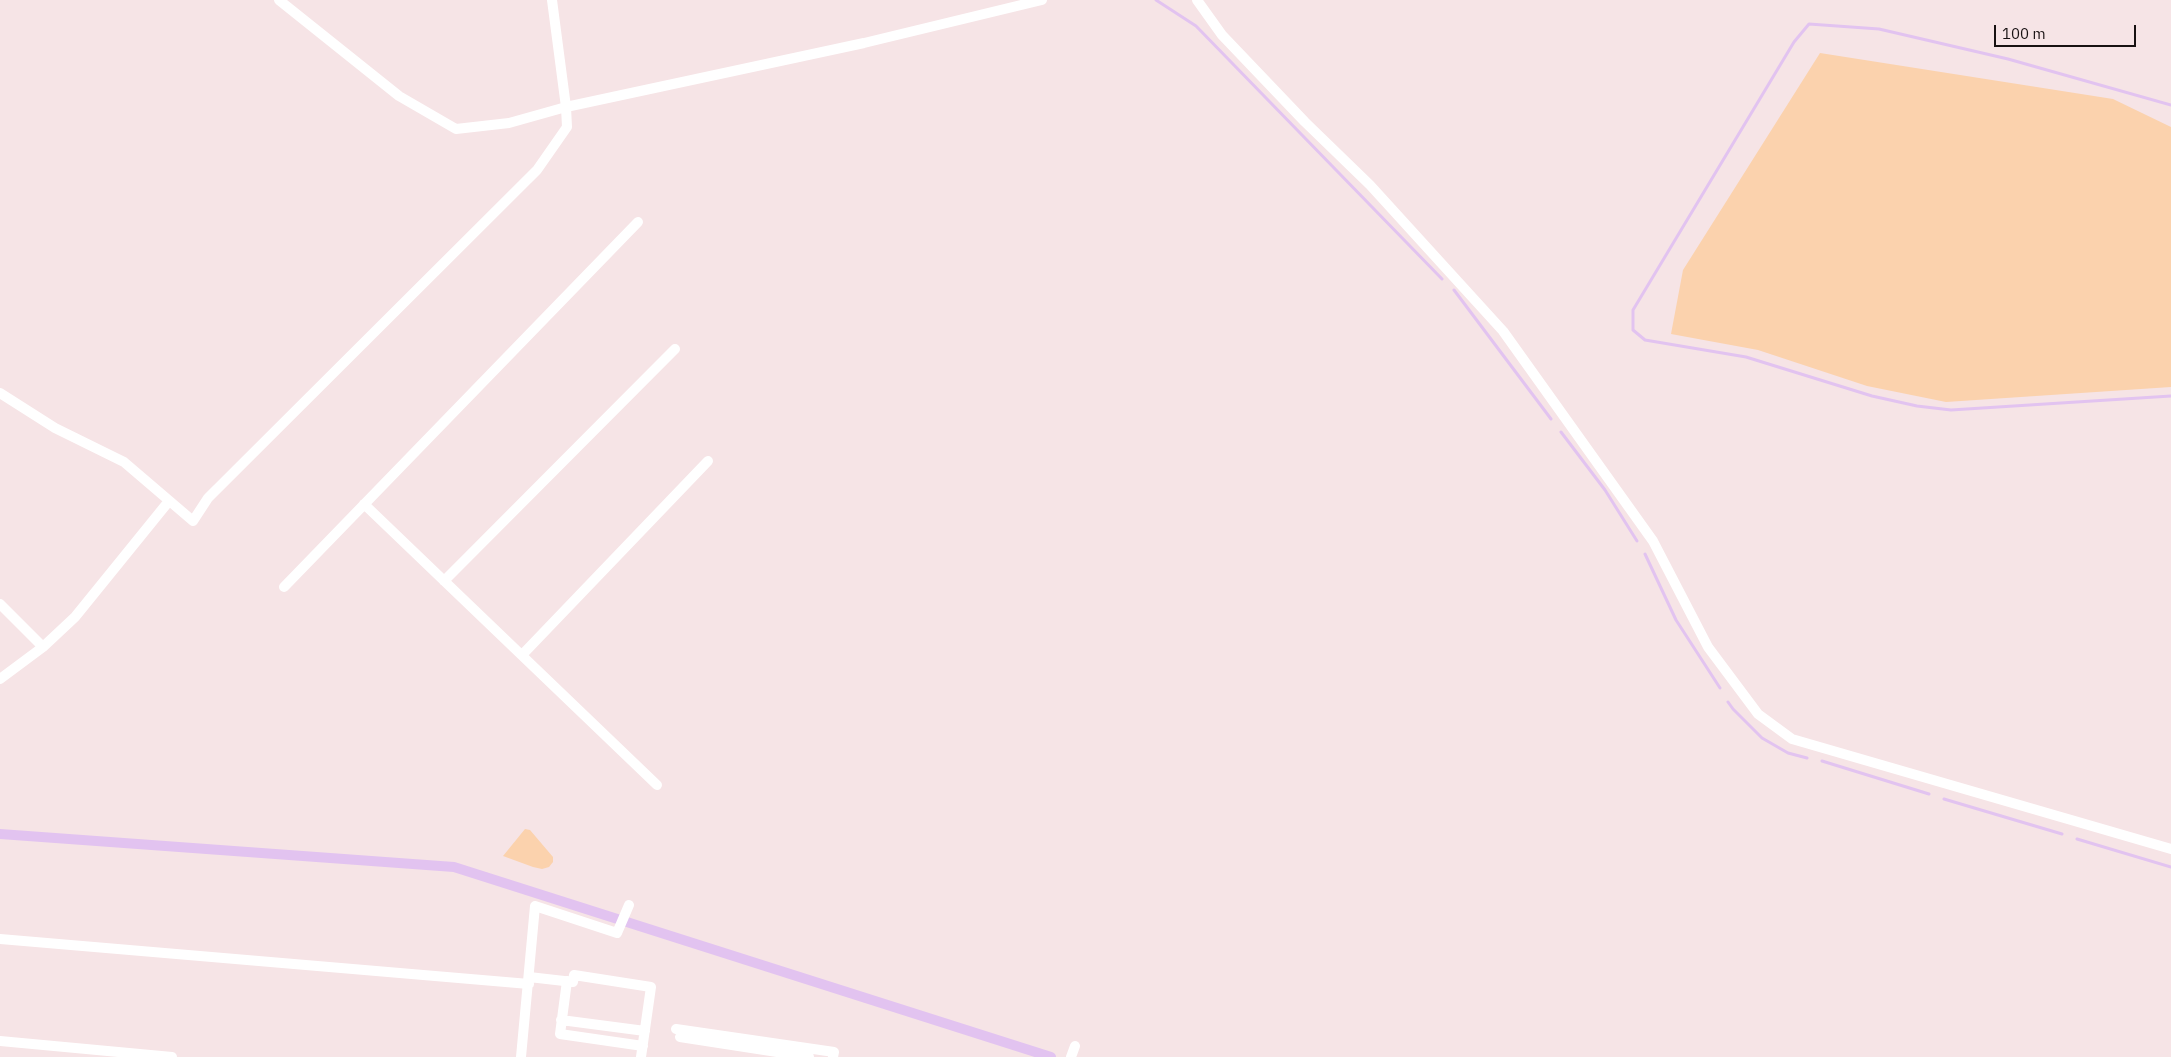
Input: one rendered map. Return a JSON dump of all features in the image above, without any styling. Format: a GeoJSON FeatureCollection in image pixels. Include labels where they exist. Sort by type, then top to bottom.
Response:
{"type":"FeatureCollection","features":[{"type":"Feature","properties":{"kind":"street"},"geometry":{"type":"LineString","coordinates":[[279,0],[399,96],[456,129],[509,123],[566,107],[864,43],[1042,0]]}},
{"type":"Feature","properties":{"kind":"street"},"geometry":{"type":"LineString","coordinates":[[0,393],[55,428],[124,462],[193,521],[208,498],[537,170],[567,127],[552,0]]}},
{"type":"Feature","properties":{"kind":"street"},"geometry":{"type":"LineString","coordinates":[[1197,0],[1222,35],[1305,122],[1370,185],[1503,331],[1653,541],[1708,647],[1758,714],[1792,739],[2171,849]]}},
{"type":"Feature","properties":{"kind":"street"},"geometry":{"type":"LineString","coordinates":[[284,587],[638,222]]}},
{"type":"Feature","properties":{"kind":"street"},"geometry":{"type":"LineString","coordinates":[[444,581],[675,349]]}},
{"type":"Feature","properties":{"kind":"street"},"geometry":{"type":"LineString","coordinates":[[522,655],[708,461]]}},
{"type":"Feature","properties":{"kind":"street"},"geometry":{"type":"LineString","coordinates":[[0,679],[43,648],[75,617],[169,501]]}},
{"type":"Feature","properties":{"kind":"street"},"geometry":{"type":"LineString","coordinates":[[364,504],[658,785]]}},
{"type":"Feature","properties":{"kind":"street"},"geometry":{"type":"LineString","coordinates":[[0,604],[43,648]]}},
{"type":"Feature","properties":{"kind":"street"},"geometry":{"type":"LineString","coordinates":[[520,1057],[535,906],[617,933],[629,905]]}},
{"type":"Feature","properties":{"kind":"street"},"geometry":{"type":"LineString","coordinates":[[0,939],[529,981],[573,982],[574,975],[651,987],[641,1057]]}},
{"type":"Feature","properties":{"kind":"street"},"geometry":{"type":"LineString","coordinates":[[567,981],[560,1034],[643,1046]]}},
{"type":"Feature","properties":{"kind":"street"},"geometry":{"type":"LineString","coordinates":[[562,1020],[645,1031]]}},
{"type":"Feature","properties":{"kind":"street"},"geometry":{"type":"LineString","coordinates":[[809,1057],[678,1033],[834,1052],[833,1057]]}},
{"type":"Feature","properties":{"kind":"street"},"geometry":{"type":"LineString","coordinates":[[0,1041],[172,1057]]}},
{"type":"Feature","properties":{"kind":"street"},"geometry":{"type":"LineString","coordinates":[[1071,1057],[1075,1046]]}},
{"type":"Feature","properties":{"kind":"shaded area"},"geometry":{"type":"Polygon","coordinates":[[[1820,53],[2113,99],[2171,127],[2171,387],[1946,402],[1867,386],[1758,350],[1671,334],[1683,270],[1820,53]]]}},
{"type":"Feature","properties":{"kind":"shaded area"},"geometry":{"type":"Polygon","coordinates":[[[525,829],[530,830],[553,857],[553,862],[549,867],[542,869],[533,867],[503,856],[525,829]]]}},
{"type":"Feature","properties":{"kind":"waterway"},"geometry":{"type":"LineString","coordinates":[[1156,0],[1196,26],[1442,279]]}},
{"type":"Feature","properties":{"kind":"waterway"},"geometry":{"type":"LineString","coordinates":[[2171,105],[2008,59],[1879,29],[1809,24],[1794,42],[1633,310],[1633,330],[1645,340],[1746,357],[1872,396],[1917,406],[1951,410],[2171,396]]}},
{"type":"Feature","properties":{"kind":"waterway"},"geometry":{"type":"LineString","coordinates":[[1454,290],[1551,419]]}},
{"type":"Feature","properties":{"kind":"waterway"},"geometry":{"type":"LineString","coordinates":[[1561,432],[1605,490],[1637,541]]}},
{"type":"Feature","properties":{"kind":"waterway"},"geometry":{"type":"LineString","coordinates":[[1645,554],[1676,620],[1720,688]]}},
{"type":"Feature","properties":{"kind":"waterway"},"geometry":{"type":"LineString","coordinates":[[1728,702],[1762,738],[1788,753],[1807,758]]}},
{"type":"Feature","properties":{"kind":"waterway"},"geometry":{"type":"LineString","coordinates":[[1822,761],[1929,794]]}},
{"type":"Feature","properties":{"kind":"waterway"},"geometry":{"type":"LineString","coordinates":[[1944,799],[2062,834]]}},
{"type":"Feature","properties":{"kind":"waterway"},"geometry":{"type":"LineString","coordinates":[[0,834],[454,867],[1051,1057]]}},
{"type":"Feature","properties":{"kind":"waterway"},"geometry":{"type":"LineString","coordinates":[[2077,839],[2171,867]]}}]}
